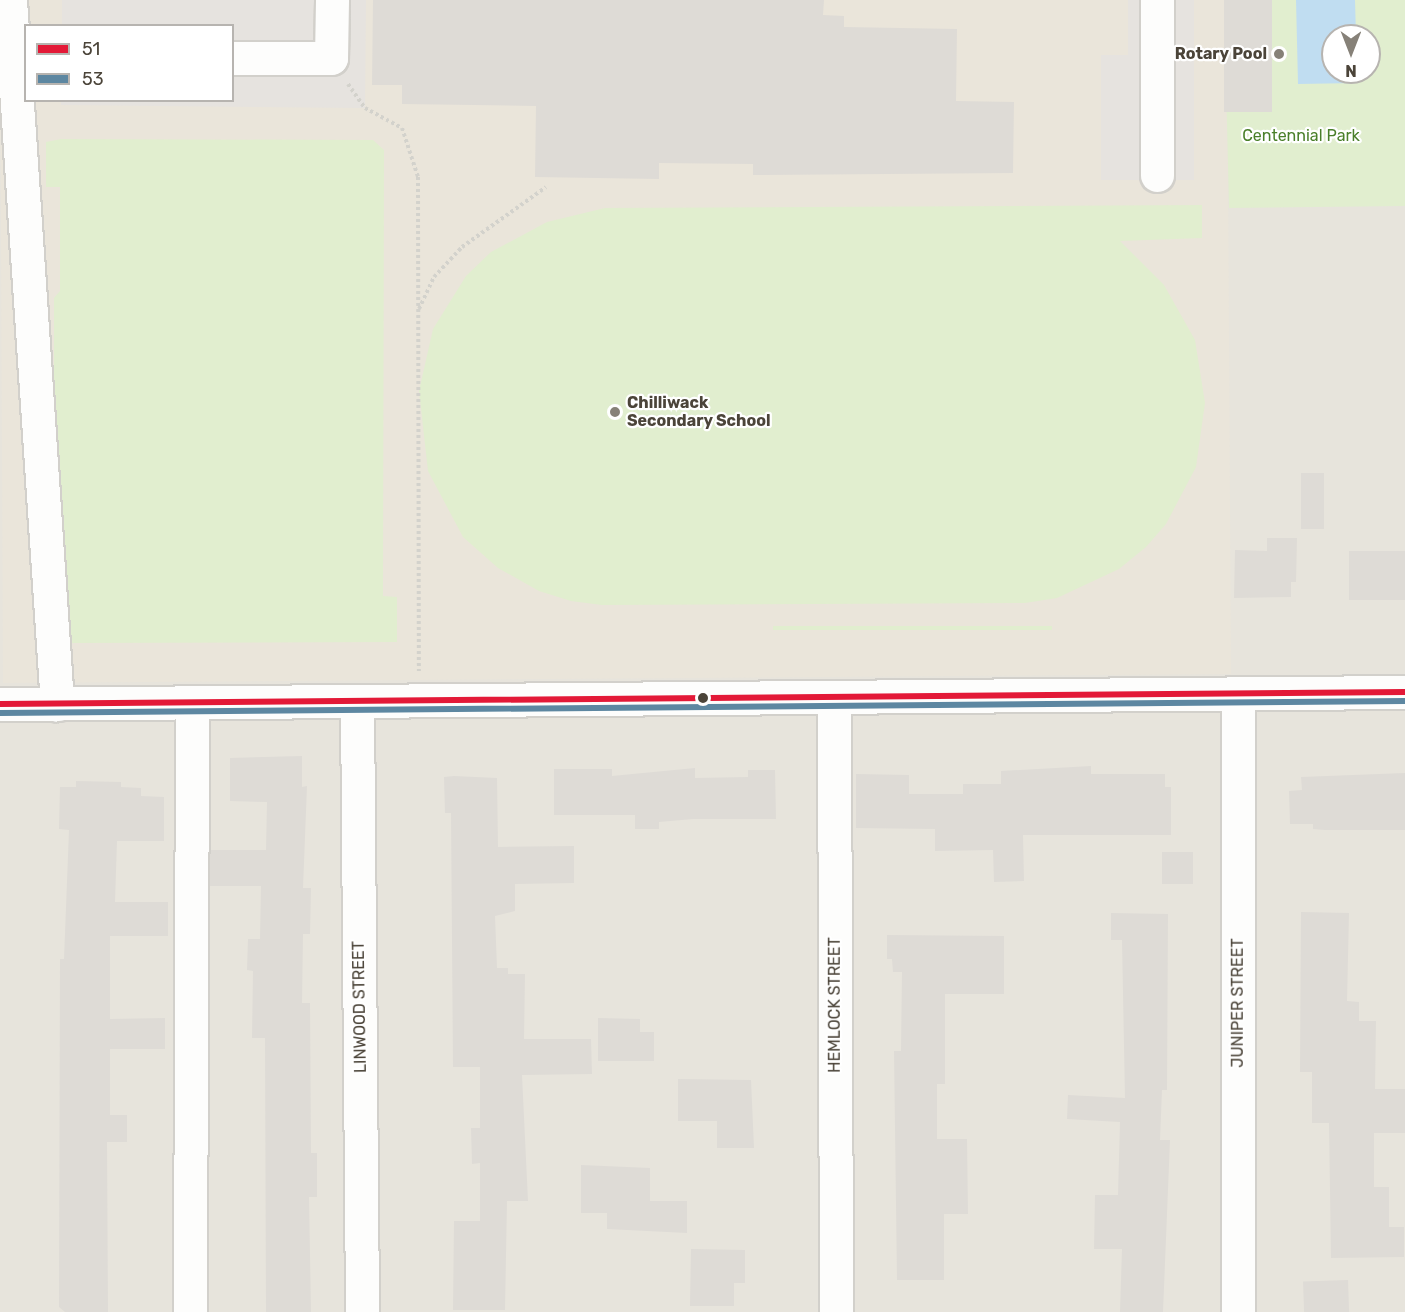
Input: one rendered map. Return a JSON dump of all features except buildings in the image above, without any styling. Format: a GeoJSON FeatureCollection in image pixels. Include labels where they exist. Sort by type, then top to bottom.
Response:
{"type":"FeatureCollection","features":[{"type":"Feature","properties":{"kind":"street"},"geometry":{"type":"LineString","coordinates":[[10,0],[21,88],[57,704]]}},
{"type":"Feature","properties":{"kind":"street"},"geometry":{"type":"LineString","coordinates":[[234,58],[331,58],[332,0]]}},
{"type":"Feature","properties":{"kind":"street"},"geometry":{"type":"LineString","coordinates":[[1157,0],[1157,175]]}},
{"type":"Feature","properties":{"kind":"street"},"geometry":{"type":"LineString","coordinates":[[0,704],[1405,692]]}},
{"type":"Feature","properties":{"kind":"street","name":"JUNIPER STREET"},"geometry":{"type":"LineString","coordinates":[[1238,693],[1238,1312]]}},
{"type":"Feature","properties":{"kind":"street","name":"HEMLOCK STREET"},"geometry":{"type":"LineString","coordinates":[[834,697],[836,1312]]}},
{"type":"Feature","properties":{"kind":"street","name":"LINWOOD STREET"},"geometry":{"type":"LineString","coordinates":[[357,701],[362,1312]]}},
{"type":"Feature","properties":{"kind":"street"},"geometry":{"type":"LineString","coordinates":[[190,1312],[192,703]]}},
{"type":"Feature","properties":{"kind":"path"},"geometry":{"type":"LineString","coordinates":[[331,58],[365,108],[402,128],[412,149],[418,177],[419,700]]}},
{"type":"Feature","properties":{"kind":"path"},"geometry":{"type":"LineString","coordinates":[[418,312],[434,277],[462,246],[546,187]]}},
{"type":"Feature","properties":{"kind":"shaded area"},"geometry":{"type":"Polygon","coordinates":[[[0,0],[1405,0],[1405,1312],[0,1312],[0,0]]]}},
{"type":"Feature","properties":{"kind":"shaded area","name":"Chilliwack Secondary School"},"geometry":{"type":"Polygon","coordinates":[[[0,0],[1227,0],[1231,674],[3,683],[0,0]]]}},
{"type":"Feature","properties":{"kind":"shaded area"},"geometry":{"type":"Polygon","coordinates":[[[62,0],[366,0],[365,108],[61,105],[61,102],[234,102],[234,24],[62,24],[62,0]]]}},
{"type":"Feature","properties":{"kind":"shaded area"},"geometry":{"type":"Polygon","coordinates":[[[1128,0],[1194,0],[1194,180],[1101,180],[1101,55],[1128,55],[1128,0]]]}},
{"type":"Feature","properties":{"kind":"green space","name":"Centennial Park"},"geometry":{"type":"Polygon","coordinates":[[[1224,0],[1405,0],[1405,206],[1229,208],[1224,0]]]}},
{"type":"Feature","properties":{"kind":"green space"},"geometry":{"type":"Polygon","coordinates":[[[61,139],[373,140],[384,150],[383,596],[397,597],[397,642],[70,643],[61,634],[62,495],[54,486],[54,298],[60,291],[60,187],[46,187],[46,142],[61,139]]]}},
{"type":"Feature","properties":{"kind":"green space"},"geometry":{"type":"Polygon","coordinates":[[[1202,205],[1202,238],[1120,241],[1164,285],[1195,340],[1205,403],[1196,467],[1166,524],[1146,547],[1119,569],[1057,598],[1025,603],[602,605],[571,601],[539,591],[498,568],[463,537],[428,471],[419,391],[433,329],[466,276],[491,252],[547,222],[605,208],[1202,205]]]}},
{"type":"Feature","properties":{"kind":"green space"},"geometry":{"type":"Polygon","coordinates":[[[773,626],[1052,626],[1052,630],[773,630],[773,626]]]}},
{"type":"Feature","properties":{"kind":"water"},"geometry":{"type":"Polygon","coordinates":[[[1296,0],[1355,0],[1356,24],[1321,24],[1321,84],[1298,84],[1296,0]]]}},
{"type":"Feature","properties":{"kind":"transit line","name":"51"},"geometry":{"type":"LineString","coordinates":[[0,704],[1405,692]]}},
{"type":"Feature","properties":{"kind":"transit line","name":"53"},"geometry":{"type":"LineString","coordinates":[[0,713],[1405,701]]}},
{"type":"Feature","properties":{"kind":"place","name":"Rotary Pool"},"geometry":{"type":"Point","coordinates":[1279,54]}},
{"type":"Feature","properties":{"kind":"place","name":"Chilliwack Secondary School"},"geometry":{"type":"Point","coordinates":[615,412]}}]}
